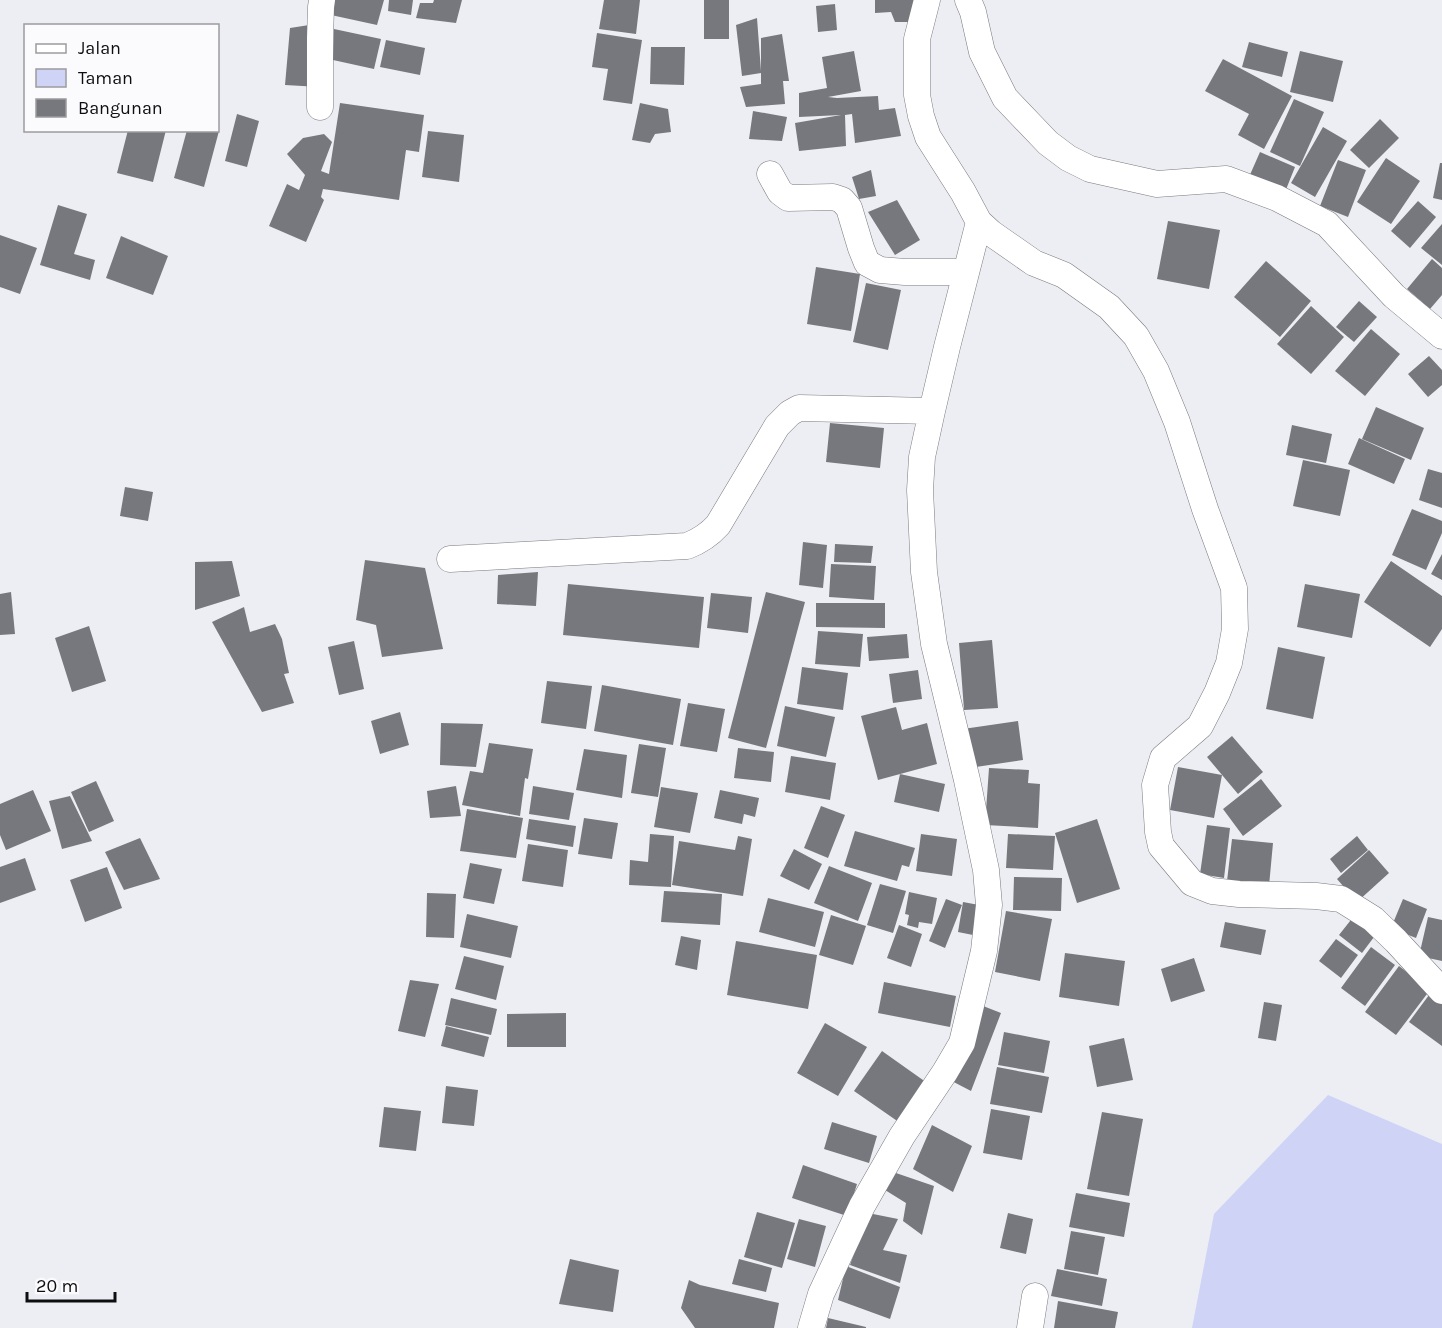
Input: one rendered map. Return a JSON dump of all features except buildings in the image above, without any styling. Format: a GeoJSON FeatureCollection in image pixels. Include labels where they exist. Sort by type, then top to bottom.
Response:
{"type":"FeatureCollection","features":[{"type":"Feature","properties":{"kind":"street"},"geometry":{"type":"LineString","coordinates":[[320,107],[322,0]]}},
{"type":"Feature","properties":{"kind":"street"},"geometry":{"type":"LineString","coordinates":[[927,0],[917,39],[917,95],[928,136],[979,222],[1034,263],[1064,275],[1109,307],[1136,336],[1156,371],[1177,422],[1234,588],[1235,629],[1229,663],[1217,693],[1200,726],[1163,758],[1155,785],[1161,846],[1192,883],[1212,891],[1341,899],[1373,919],[1442,992]]}},
{"type":"Feature","properties":{"kind":"street"},"geometry":{"type":"LineString","coordinates":[[968,0],[982,52],[1005,98],[1048,143],[1068,158],[1090,169],[1157,184],[1226,180],[1277,198],[1327,224],[1394,296],[1442,336]]}},
{"type":"Feature","properties":{"kind":"street"},"geometry":{"type":"LineString","coordinates":[[770,174],[780,192],[788,198],[833,197],[842,200],[849,208],[867,263],[880,270],[966,272]]}},
{"type":"Feature","properties":{"kind":"street"},"geometry":{"type":"LineString","coordinates":[[811,1328],[821,1294],[862,1206],[902,1136],[962,1043],[984,951],[989,905],[986,870],[934,644],[924,572],[920,490],[922,457],[932,411],[979,222]]}},
{"type":"Feature","properties":{"kind":"street"},"geometry":{"type":"LineString","coordinates":[[450,559],[687,546],[711,533],[718,525],[777,426],[790,413],[799,408],[932,411]]}},
{"type":"Feature","properties":{"kind":"street"},"geometry":{"type":"LineString","coordinates":[[1030,1328],[1035,1296]]}},
{"type":"Feature","properties":{"kind":"green space"},"geometry":{"type":"Polygon","coordinates":[[[1328,1095],[1442,1144],[1442,1328],[1192,1328],[1214,1214],[1328,1095]]]}}]}
